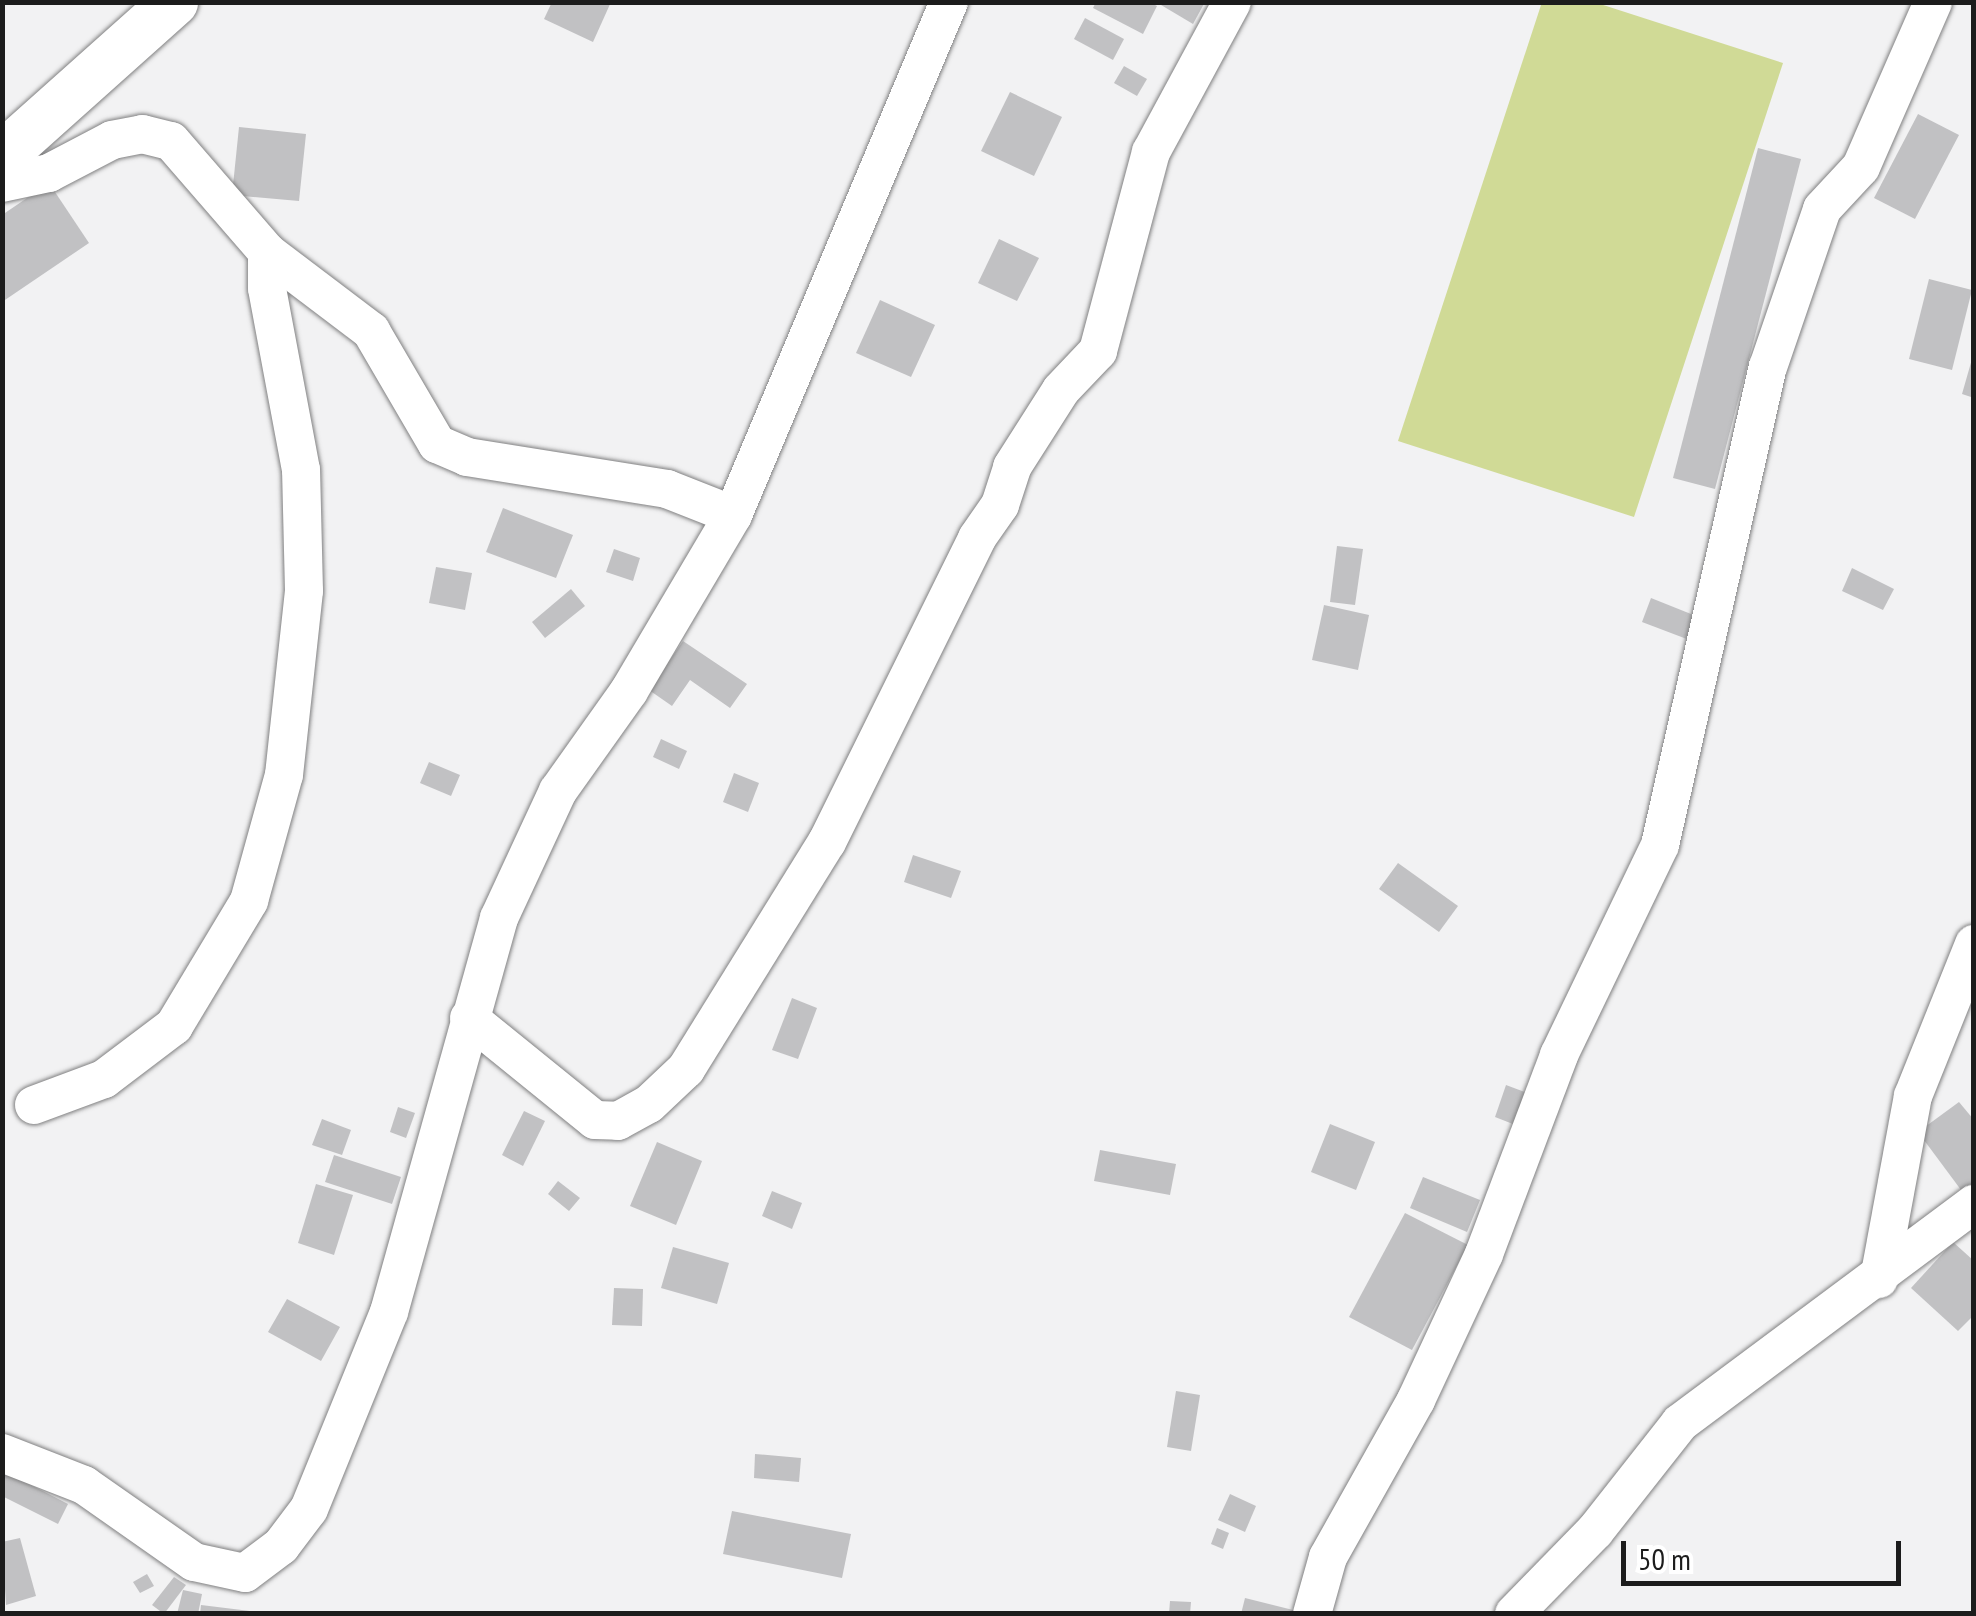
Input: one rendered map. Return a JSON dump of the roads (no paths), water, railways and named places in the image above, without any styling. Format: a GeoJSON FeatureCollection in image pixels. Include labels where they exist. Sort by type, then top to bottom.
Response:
{"type":"FeatureCollection","features":[{"type":"Feature","properties":{"kind":"main road"},"geometry":{"type":"LineString","coordinates":[[2,156],[174,2]]}},
{"type":"Feature","properties":{"kind":"street"},"geometry":{"type":"LineString","coordinates":[[2,1453],[84,1485],[194,1562],[244,1574],[281,1546],[309,1509],[389,1312],[499,918],[558,790],[628,691],[733,515],[949,2]]}},
{"type":"Feature","properties":{"kind":"street"},"geometry":{"type":"LineString","coordinates":[[469,1018],[595,1120],[618,1121],[649,1104],[686,1069],[827,842],[977,538],[1000,505],[1012,467],[1061,390],[1098,351],[1150,152],[1232,2]]}},
{"type":"Feature","properties":{"kind":"street"},"geometry":{"type":"LineString","coordinates":[[1312,1614],[1328,1558],[1416,1400],[1484,1254],[1560,1055],[1660,845],[1768,367],[1822,209],[1861,168],[1933,2]]}},
{"type":"Feature","properties":{"kind":"street"},"geometry":{"type":"LineString","coordinates":[[2,183],[49,173],[112,140],[142,134],[171,141],[266,252],[371,331],[437,444],[466,458],[666,489],[733,515]]}},
{"type":"Feature","properties":{"kind":"street"},"geometry":{"type":"LineString","coordinates":[[34,1105],[104,1079],[174,1026],[249,901],[284,774],[304,591],[300,470],[266,252]]}},
{"type":"Feature","properties":{"kind":"street"},"geometry":{"type":"LineString","coordinates":[[1879,1278],[1913,1096],[1974,944]]}},
{"type":"Feature","properties":{"kind":"street"},"geometry":{"type":"LineString","coordinates":[[1514,1614],[1594,1531],[1680,1423],[1974,1204]]}}]}
